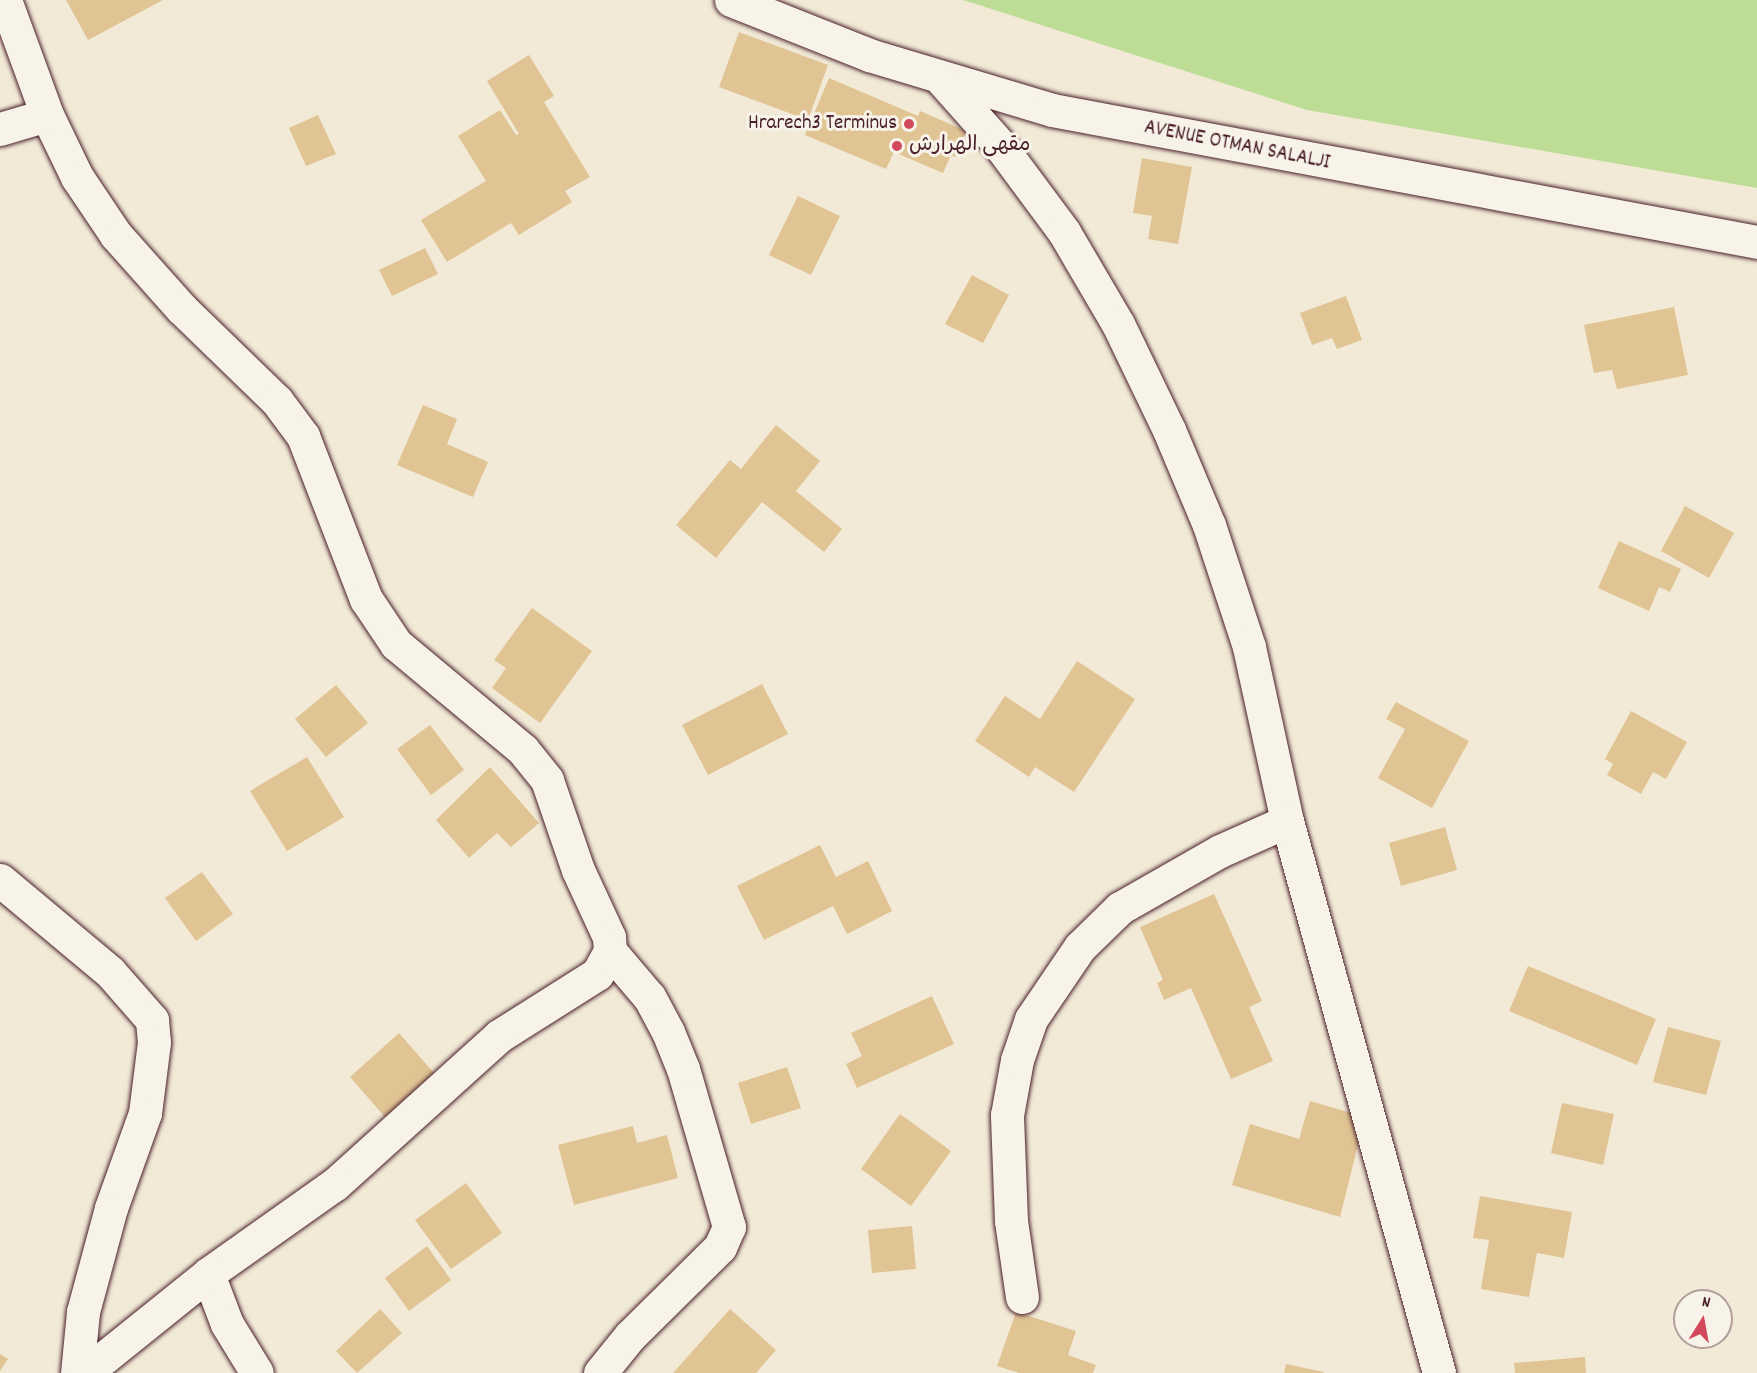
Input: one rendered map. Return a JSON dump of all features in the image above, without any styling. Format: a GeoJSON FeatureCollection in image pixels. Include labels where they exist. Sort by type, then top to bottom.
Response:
{"type":"FeatureCollection","features":[{"type":"Feature","properties":{"kind":"street"},"geometry":{"type":"LineString","coordinates":[[5,0],[47,115],[77,177],[116,236],[181,308],[277,401],[303,436],[339,537],[366,599],[396,644],[523,750],[547,780],[578,870],[604,925],[610,951],[649,997],[668,1032],[683,1068],[729,1227],[720,1247],[630,1336],[600,1373]]}},
{"type":"Feature","properties":{"kind":"street","name":"AVENUE OTMAN SALALJI"},"geometry":{"type":"LineString","coordinates":[[731,0],[792,27],[942,80],[1052,110],[1212,142],[1757,242]]}},
{"type":"Feature","properties":{"kind":"street"},"geometry":{"type":"LineString","coordinates":[[942,80],[998,143],[1064,232],[1118,324],[1169,430],[1209,525],[1249,647],[1287,820],[1439,1373]]}},
{"type":"Feature","properties":{"kind":"street"},"geometry":{"type":"LineString","coordinates":[[0,129],[47,115]]}},
{"type":"Feature","properties":{"kind":"street"},"geometry":{"type":"LineString","coordinates":[[1022,1296],[1011,1221],[1007,1115],[1017,1060],[1032,1019],[1080,947],[1120,908],[1210,856],[1287,820]]}},
{"type":"Feature","properties":{"kind":"street"},"geometry":{"type":"LineString","coordinates":[[0,880],[110,972],[152,1020],[154,1042],[145,1113],[111,1208],[83,1312],[77,1373]]}},
{"type":"Feature","properties":{"kind":"street"},"geometry":{"type":"LineString","coordinates":[[85,1373],[208,1274],[335,1184],[499,1036],[597,974],[610,951]]}},
{"type":"Feature","properties":{"kind":"street"},"geometry":{"type":"LineString","coordinates":[[208,1274],[227,1324],[256,1373]]}},
{"type":"Feature","properties":{"kind":"green space"},"geometry":{"type":"Polygon","coordinates":[[[963,0],[1757,0],[1757,188],[1307,110],[963,0]]]}},
{"type":"Feature","properties":{"kind":"building"},"geometry":{"type":"Polygon","coordinates":[[[66,0],[163,0],[88,40],[66,0]]]}},
{"type":"Feature","properties":{"kind":"building"},"geometry":{"type":"Polygon","coordinates":[[[739,32],[828,65],[808,120],[719,87],[739,32]]]}},
{"type":"Feature","properties":{"kind":"building"},"geometry":{"type":"Polygon","coordinates":[[[529,55],[554,96],[544,102],[590,177],[565,191],[572,202],[519,235],[511,223],[447,262],[421,220],[486,181],[458,136],[500,110],[516,135],[519,134],[487,81],[529,55]]]}},
{"type":"Feature","properties":{"kind":"building"},"geometry":{"type":"Polygon","coordinates":[[[829,78],[918,116],[920,111],[966,131],[955,157],[951,155],[943,173],[894,152],[886,169],[805,135],[829,78]]]}},
{"type":"Feature","properties":{"kind":"building"},"geometry":{"type":"Polygon","coordinates":[[[318,115],[336,154],[306,166],[289,128],[318,115]]]}},
{"type":"Feature","properties":{"kind":"building"},"geometry":{"type":"Polygon","coordinates":[[[1142,158],[1192,167],[1178,244],[1148,239],[1152,216],[1133,213],[1142,158]]]}},
{"type":"Feature","properties":{"kind":"building"},"geometry":{"type":"Polygon","coordinates":[[[798,196],[840,216],[811,275],[769,255],[798,196]]]}},
{"type":"Feature","properties":{"kind":"building"},"geometry":{"type":"Polygon","coordinates":[[[425,248],[438,274],[392,296],[379,270],[425,248]]]}},
{"type":"Feature","properties":{"kind":"building"},"geometry":{"type":"Polygon","coordinates":[[[972,275],[1009,295],[983,343],[945,324],[972,275]]]}},
{"type":"Feature","properties":{"kind":"building"},"geometry":{"type":"Polygon","coordinates":[[[1346,296],[1362,340],[1337,349],[1332,338],[1312,345],[1300,313],[1346,296]]]}},
{"type":"Feature","properties":{"kind":"building"},"geometry":{"type":"Polygon","coordinates":[[[1674,307],[1688,375],[1617,389],[1612,370],[1594,373],[1584,325],[1674,307]]]}},
{"type":"Feature","properties":{"kind":"building"},"geometry":{"type":"Polygon","coordinates":[[[423,405],[457,419],[447,444],[488,462],[473,497],[397,465],[423,405]]]}},
{"type":"Feature","properties":{"kind":"building"},"geometry":{"type":"Polygon","coordinates":[[[776,425],[820,461],[796,491],[842,529],[824,552],[762,502],[716,558],[676,525],[730,460],[741,469],[776,425]]]}},
{"type":"Feature","properties":{"kind":"building"},"geometry":{"type":"Polygon","coordinates":[[[1685,506],[1734,533],[1709,578],[1661,551],[1685,506]]]}},
{"type":"Feature","properties":{"kind":"building"},"geometry":{"type":"Polygon","coordinates":[[[1619,541],[1681,569],[1670,592],[1659,587],[1649,611],[1598,588],[1619,541]]]}},
{"type":"Feature","properties":{"kind":"building"},"geometry":{"type":"Polygon","coordinates":[[[532,608],[592,651],[540,723],[492,688],[506,668],[494,660],[532,608]]]}},
{"type":"Feature","properties":{"kind":"building"},"geometry":{"type":"Polygon","coordinates":[[[1077,661],[1135,699],[1074,792],[1035,767],[1029,777],[975,741],[1005,696],[1040,719],[1077,661]]]}},
{"type":"Feature","properties":{"kind":"building"},"geometry":{"type":"Polygon","coordinates":[[[762,684],[788,734],[708,775],[682,725],[762,684]]]}},
{"type":"Feature","properties":{"kind":"building"},"geometry":{"type":"Polygon","coordinates":[[[336,685],[368,723],[326,757],[295,719],[336,685]]]}},
{"type":"Feature","properties":{"kind":"building"},"geometry":{"type":"Polygon","coordinates":[[[1396,702],[1469,741],[1432,808],[1378,778],[1405,729],[1386,719],[1396,702]]]}},
{"type":"Feature","properties":{"kind":"building"},"geometry":{"type":"Polygon","coordinates":[[[1631,711],[1687,742],[1666,779],[1653,772],[1641,794],[1607,775],[1613,764],[1605,759],[1631,711]]]}},
{"type":"Feature","properties":{"kind":"building"},"geometry":{"type":"Polygon","coordinates":[[[430,725],[464,770],[431,795],[397,749],[430,725]]]}},
{"type":"Feature","properties":{"kind":"building"},"geometry":{"type":"Polygon","coordinates":[[[307,757],[344,817],[287,851],[250,791],[307,757]]]}},
{"type":"Feature","properties":{"kind":"building"},"geometry":{"type":"Polygon","coordinates":[[[490,767],[539,823],[511,847],[497,833],[469,858],[436,820],[490,767]]]}},
{"type":"Feature","properties":{"kind":"building"},"geometry":{"type":"Polygon","coordinates":[[[1445,827],[1457,870],[1401,886],[1389,843],[1445,827]]]}},
{"type":"Feature","properties":{"kind":"building"},"geometry":{"type":"Polygon","coordinates":[[[820,845],[836,877],[868,861],[892,911],[847,934],[833,906],[764,940],[737,886],[820,845]]]}},
{"type":"Feature","properties":{"kind":"building"},"geometry":{"type":"Polygon","coordinates":[[[202,872],[233,914],[196,941],[165,898],[202,872]]]}},
{"type":"Feature","properties":{"kind":"building"},"geometry":{"type":"Polygon","coordinates":[[[1214,894],[1262,1001],[1249,1007],[1273,1061],[1231,1079],[1191,988],[1164,1000],[1157,983],[1163,980],[1140,927],[1214,894]]]}},
{"type":"Feature","properties":{"kind":"building"},"geometry":{"type":"Polygon","coordinates":[[[1528,966],[1656,1019],[1637,1065],[1509,1011],[1528,966]]]}},
{"type":"Feature","properties":{"kind":"building"},"geometry":{"type":"Polygon","coordinates":[[[932,996],[954,1044],[857,1088],[846,1064],[862,1056],[851,1033],[932,996]]]}},
{"type":"Feature","properties":{"kind":"building"},"geometry":{"type":"Polygon","coordinates":[[[1668,1027],[1721,1041],[1706,1095],[1653,1082],[1668,1027]]]}},
{"type":"Feature","properties":{"kind":"building"},"geometry":{"type":"Polygon","coordinates":[[[399,1033],[434,1073],[385,1117],[350,1077],[399,1033]]]}},
{"type":"Feature","properties":{"kind":"building"},"geometry":{"type":"Polygon","coordinates":[[[787,1067],[801,1108],[751,1124],[738,1083],[787,1067]]]}},
{"type":"Feature","properties":{"kind":"building"},"geometry":{"type":"Polygon","coordinates":[[[1310,1101],[1365,1117],[1340,1217],[1232,1185],[1250,1124],[1299,1139],[1310,1101]]]}},
{"type":"Feature","properties":{"kind":"building"},"geometry":{"type":"Polygon","coordinates":[[[1562,1103],[1614,1114],[1603,1165],[1551,1153],[1562,1103]]]}},
{"type":"Feature","properties":{"kind":"building"},"geometry":{"type":"Polygon","coordinates":[[[900,1114],[951,1151],[911,1206],[861,1169],[900,1114]]]}},
{"type":"Feature","properties":{"kind":"building"},"geometry":{"type":"Polygon","coordinates":[[[633,1126],[637,1143],[667,1135],[678,1178],[574,1205],[558,1145],[633,1126]]]}},
{"type":"Feature","properties":{"kind":"building"},"geometry":{"type":"Polygon","coordinates":[[[466,1183],[502,1233],[451,1269],[415,1220],[466,1183]]]}},
{"type":"Feature","properties":{"kind":"building"},"geometry":{"type":"Polygon","coordinates":[[[1480,1196],[1572,1212],[1564,1258],[1537,1253],[1529,1297],[1481,1289],[1489,1240],[1473,1238],[1480,1196]]]}},
{"type":"Feature","properties":{"kind":"building"},"geometry":{"type":"Polygon","coordinates":[[[912,1226],[916,1269],[872,1273],[868,1230],[912,1226]]]}},
{"type":"Feature","properties":{"kind":"building"},"geometry":{"type":"Polygon","coordinates":[[[427,1246],[451,1280],[409,1311],[385,1278],[427,1246]]]}},
{"type":"Feature","properties":{"kind":"building"},"geometry":{"type":"Polygon","coordinates":[[[380,1309],[402,1333],[357,1373],[336,1351],[380,1309]]]}},
{"type":"Feature","properties":{"kind":"building"},"geometry":{"type":"Polygon","coordinates":[[[730,1309],[776,1350],[756,1373],[673,1373],[730,1309]]]}},
{"type":"Feature","properties":{"kind":"building"},"geometry":{"type":"Polygon","coordinates":[[[1016,1312],[1076,1331],[1068,1355],[1096,1365],[1093,1373],[1019,1373],[997,1366],[1016,1312]]]}},
{"type":"Feature","properties":{"kind":"building"},"geometry":{"type":"Polygon","coordinates":[[[0,1354],[8,1359],[0,1371],[0,1354]]]}},
{"type":"Feature","properties":{"kind":"building"},"geometry":{"type":"Polygon","coordinates":[[[1585,1357],[1586,1373],[1515,1373],[1514,1363],[1585,1357]]]}},
{"type":"Feature","properties":{"kind":"building"},"geometry":{"type":"Polygon","coordinates":[[[1286,1364],[1324,1372],[1284,1373],[1286,1364]]]}},
{"type":"Feature","properties":{"kind":"place","name":"Hrarech3 Terminus"},"geometry":{"type":"Point","coordinates":[909,124]}},
{"type":"Feature","properties":{"kind":"place","name":"مقهى الهرارش"},"geometry":{"type":"Point","coordinates":[897,146]}}]}
